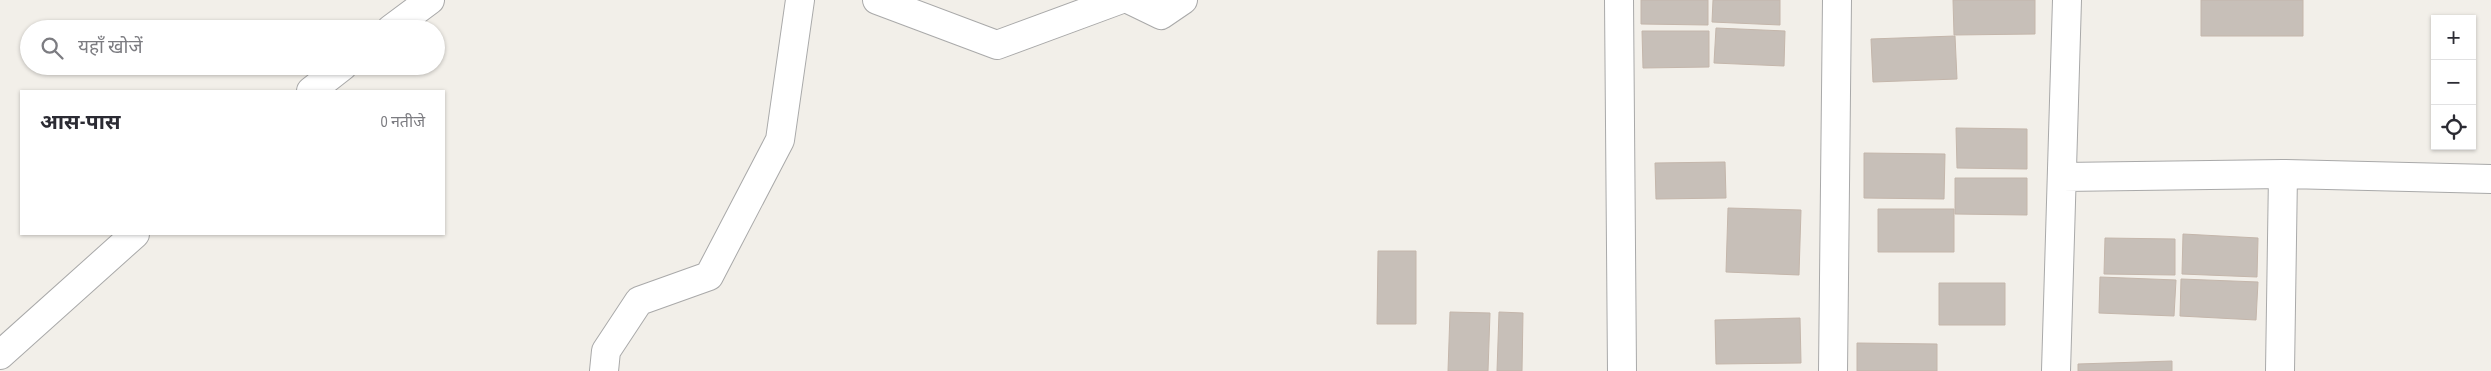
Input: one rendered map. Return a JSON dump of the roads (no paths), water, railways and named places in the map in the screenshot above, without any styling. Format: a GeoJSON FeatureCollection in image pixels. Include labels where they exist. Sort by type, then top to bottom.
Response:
{"type":"FeatureCollection","features":[{"type":"Feature","properties":{"kind":"street"},"geometry":{"type":"LineString","coordinates":[[403,20],[430,0]]}},
{"type":"Feature","properties":{"kind":"street"},"geometry":{"type":"LineString","coordinates":[[604,371],[606,351],[639,301],[709,276],[780,140],[800,0]]}},
{"type":"Feature","properties":{"kind":"street"},"geometry":{"type":"LineString","coordinates":[[877,0],[997,45],[1119,0]]}},
{"type":"Feature","properties":{"kind":"street"},"geometry":{"type":"LineString","coordinates":[[1130,0],[1160,15],[1183,0]]}},
{"type":"Feature","properties":{"kind":"street"},"geometry":{"type":"LineString","coordinates":[[1619,0],[1622,371]]}},
{"type":"Feature","properties":{"kind":"street"},"geometry":{"type":"LineString","coordinates":[[1833,371],[1837,0]]}},
{"type":"Feature","properties":{"kind":"street"},"geometry":{"type":"LineString","coordinates":[[2056,371],[2067,0]]}},
{"type":"Feature","properties":{"kind":"street"},"geometry":{"type":"LineString","coordinates":[[312,90],[331,75]]}},
{"type":"Feature","properties":{"kind":"street"},"geometry":{"type":"LineString","coordinates":[[2063,177],[2282,174],[2491,179]]}},
{"type":"Feature","properties":{"kind":"street"},"geometry":{"type":"LineString","coordinates":[[2280,371],[2282,174]]}},
{"type":"Feature","properties":{"kind":"street"},"geometry":{"type":"LineString","coordinates":[[0,355],[134,235]]}}]}
